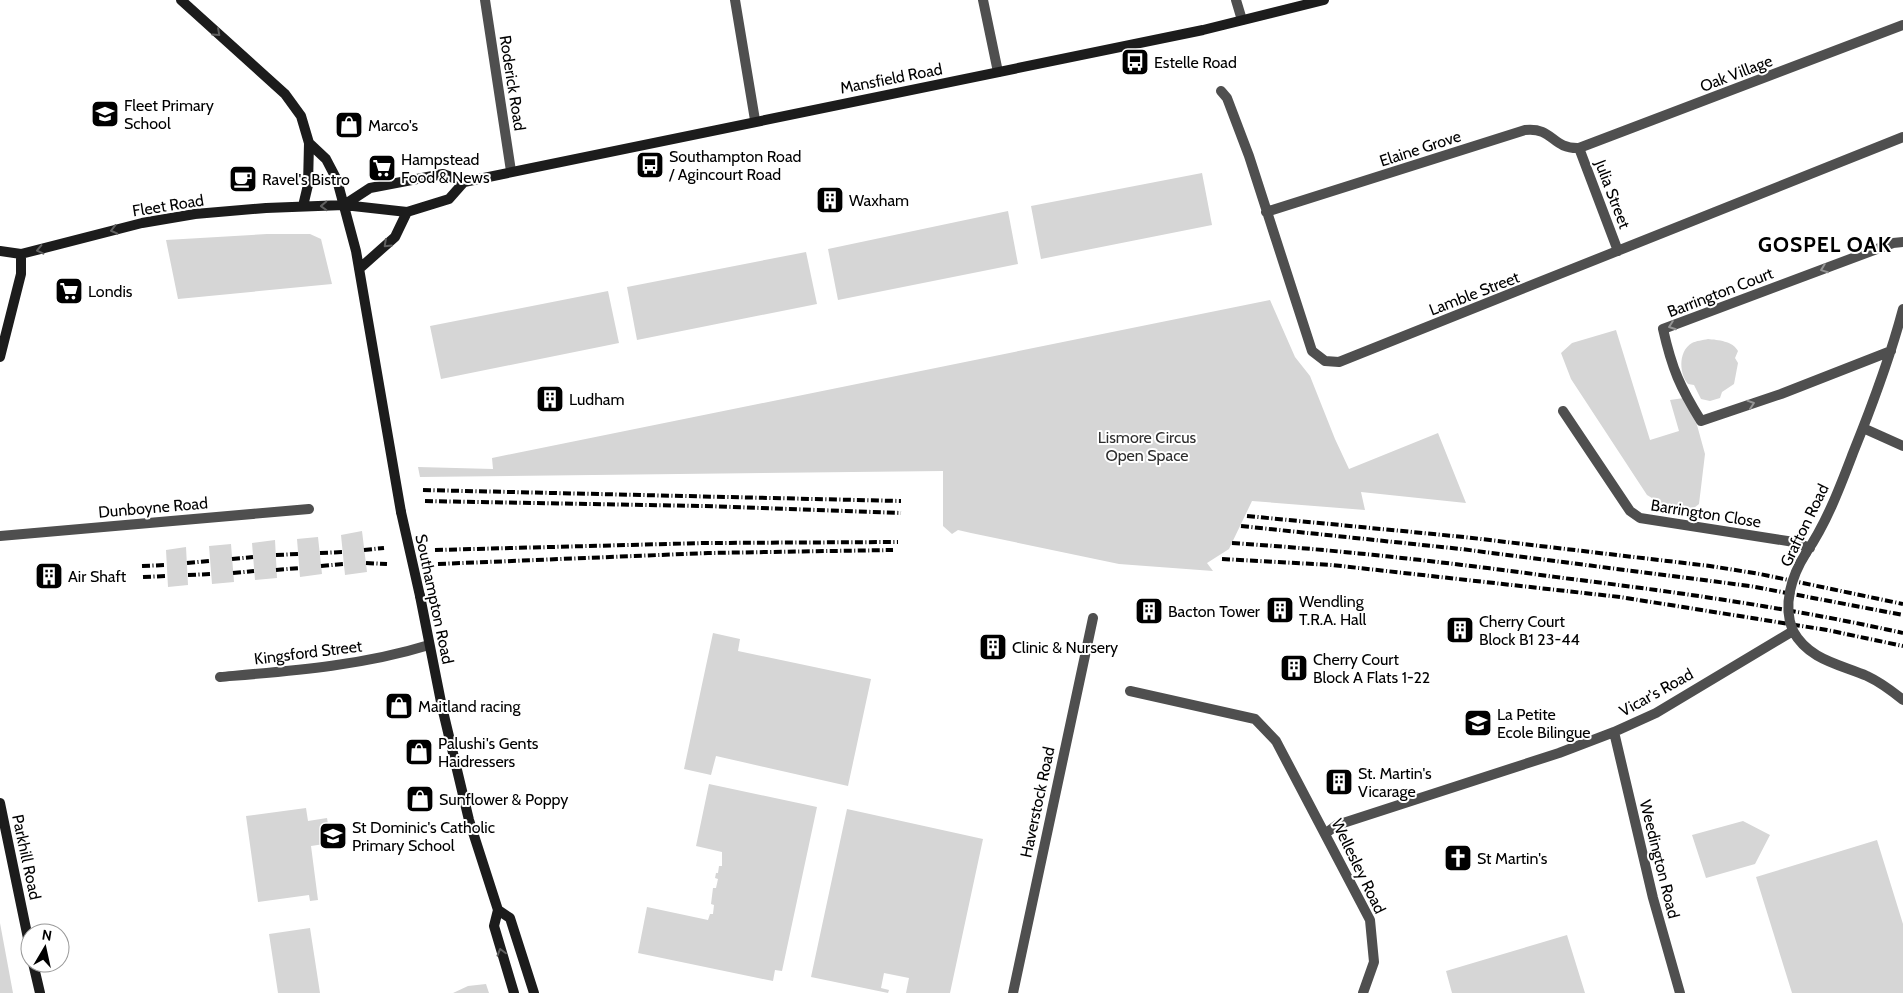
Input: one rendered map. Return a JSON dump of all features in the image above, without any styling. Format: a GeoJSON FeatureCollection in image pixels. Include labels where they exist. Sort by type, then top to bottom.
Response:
{"type":"FeatureCollection","features":[{"type":"Feature","properties":{"kind":"main road"},"geometry":{"type":"LineString","coordinates":[[181,0],[285,94],[302,116],[309,143],[307,160],[308,185],[303,206]]}},
{"type":"Feature","properties":{"kind":"main road","name":"Mansfield Road"},"geometry":{"type":"LineString","coordinates":[[464,182],[755,120],[998,72],[1242,20],[1324,0]]}},
{"type":"Feature","properties":{"kind":"main road","name":"Southampton Road"},"geometry":{"type":"LineString","coordinates":[[309,143],[326,159],[336,180],[344,205],[359,269],[401,512],[429,645],[469,820],[498,910],[494,926],[514,993]]}},
{"type":"Feature","properties":{"kind":"main road"},"geometry":{"type":"LineString","coordinates":[[443,174],[464,182],[449,199],[407,212],[344,205],[370,188],[443,174]]}},
{"type":"Feature","properties":{"kind":"main road","name":"Fleet Road"},"geometry":{"type":"LineString","coordinates":[[0,251],[21,254],[142,223],[195,214],[344,205]]}},
{"type":"Feature","properties":{"kind":"main road"},"geometry":{"type":"LineString","coordinates":[[359,269],[395,237],[407,212]]}},
{"type":"Feature","properties":{"kind":"main road"},"geometry":{"type":"LineString","coordinates":[[0,357],[21,274],[21,254]]}},
{"type":"Feature","properties":{"kind":"main road","name":"Parkhill Road"},"geometry":{"type":"LineString","coordinates":[[0,802],[25,923]]}},
{"type":"Feature","properties":{"kind":"main road"},"geometry":{"type":"LineString","coordinates":[[498,910],[510,918],[534,993]]}},
{"type":"Feature","properties":{"kind":"main road"},"geometry":{"type":"LineString","coordinates":[[35,973],[40,993]]}},
{"type":"Feature","properties":{"kind":"street","name":"Roderick Road"},"geometry":{"type":"LineString","coordinates":[[484,0],[511,171]]}},
{"type":"Feature","properties":{"kind":"street"},"geometry":{"type":"LineString","coordinates":[[734,0],[755,120]]}},
{"type":"Feature","properties":{"kind":"street"},"geometry":{"type":"LineString","coordinates":[[983,0],[998,72]]}},
{"type":"Feature","properties":{"kind":"street"},"geometry":{"type":"LineString","coordinates":[[1236,0],[1242,20]]}},
{"type":"Feature","properties":{"kind":"street","name":"Oak Village"},"geometry":{"type":"LineString","coordinates":[[1580,148],[1903,25]]}},
{"type":"Feature","properties":{"kind":"street","name":"Lamble Street"},"geometry":{"type":"LineString","coordinates":[[1221,92],[1227,98],[1248,156],[1312,351],[1324,361],[1339,362],[1903,137]]}},
{"type":"Feature","properties":{"kind":"street","name":"Elaine Grove"},"geometry":{"type":"LineString","coordinates":[[1266,212],[1525,130],[1537,129],[1567,148],[1580,148]]}},
{"type":"Feature","properties":{"kind":"street","name":"Julia Street"},"geometry":{"type":"LineString","coordinates":[[1580,148],[1618,251]]}},
{"type":"Feature","properties":{"kind":"street","name":"Barrington Court"},"geometry":{"type":"LineString","coordinates":[[1891,351],[1781,394],[1701,421],[1681,389],[1672,367],[1663,330],[1893,243],[1903,242]]}},
{"type":"Feature","properties":{"kind":"street","name":"Grafton Road"},"geometry":{"type":"LineString","coordinates":[[1903,309],[1891,351],[1863,428],[1826,519],[1797,570],[1789,597],[1788,614],[1793,631],[1805,647],[1824,661],[1877,681],[1903,700]]}},
{"type":"Feature","properties":{"kind":"street","name":"Barrington Close"},"geometry":{"type":"LineString","coordinates":[[1563,411],[1630,511],[1640,518],[1794,542],[1808,550]]}},
{"type":"Feature","properties":{"kind":"street"},"geometry":{"type":"LineString","coordinates":[[1863,428],[1903,446]]}},
{"type":"Feature","properties":{"kind":"street","name":"Dunboyne Road"},"geometry":{"type":"LineString","coordinates":[[0,536],[309,509]]}},
{"type":"Feature","properties":{"kind":"street","name":"Haverstock Road"},"geometry":{"type":"LineString","coordinates":[[1013,993],[1093,618]]}},
{"type":"Feature","properties":{"kind":"street","name":"Vicar's Road"},"geometry":{"type":"LineString","coordinates":[[1326,833],[1337,825],[1559,753],[1656,714],[1793,631]]}},
{"type":"Feature","properties":{"kind":"street","name":"Kingsford Street"},"geometry":{"type":"LineString","coordinates":[[220,677],[335,667],[407,652],[429,645]]}},
{"type":"Feature","properties":{"kind":"street","name":"Wellesley Road"},"geometry":{"type":"LineString","coordinates":[[1130,691],[1255,719],[1276,741],[1370,920],[1374,962],[1363,993]]}},
{"type":"Feature","properties":{"kind":"street","name":"Weedington Road"},"geometry":{"type":"LineString","coordinates":[[1614,732],[1654,898],[1680,993]]}},
{"type":"Feature","properties":{"kind":"green space"},"geometry":{"type":"Polygon","coordinates":[[[1202,173],[1212,225],[1041,259],[1031,206],[1202,173]]]}},
{"type":"Feature","properties":{"kind":"green space"},"geometry":{"type":"Polygon","coordinates":[[[1008,211],[1018,264],[838,300],[828,249],[1008,211]]]}},
{"type":"Feature","properties":{"kind":"green space"},"geometry":{"type":"Polygon","coordinates":[[[267,234],[310,234],[321,239],[332,284],[178,299],[166,240],[267,234]]]}},
{"type":"Feature","properties":{"kind":"green space"},"geometry":{"type":"Polygon","coordinates":[[[806,252],[817,304],[637,340],[627,287],[806,252]]]}},
{"type":"Feature","properties":{"kind":"green space"},"geometry":{"type":"Polygon","coordinates":[[[608,291],[619,343],[441,379],[430,326],[608,291]]]}},
{"type":"Feature","properties":{"kind":"green space","name":"Lismore Circus Open Space"},"geometry":{"type":"Polygon","coordinates":[[[1270,300],[1295,357],[1310,376],[1349,469],[1438,433],[1466,503],[1361,492],[1365,510],[1252,501],[1229,549],[1207,563],[1213,571],[1119,564],[958,530],[952,534],[943,526],[943,471],[420,477],[418,467],[493,469],[492,458],[1270,300]]]}},
{"type":"Feature","properties":{"kind":"green space"},"geometry":{"type":"Polygon","coordinates":[[[1616,330],[1650,440],[1679,431],[1670,400],[1684,398],[1697,425],[1705,454],[1699,504],[1694,508],[1662,504],[1647,495],[1571,379],[1561,353],[1572,343],[1616,330]]]}},
{"type":"Feature","properties":{"kind":"green space"},"geometry":{"type":"Polygon","coordinates":[[[1708,339],[1729,343],[1738,351],[1735,358],[1738,363],[1734,384],[1722,392],[1720,398],[1710,401],[1701,399],[1694,385],[1688,384],[1683,374],[1681,363],[1687,347],[1694,342],[1708,339]]]}},
{"type":"Feature","properties":{"kind":"green space"},"geometry":{"type":"Polygon","coordinates":[[[362,531],[367,572],[345,575],[341,535],[362,531]]]}},
{"type":"Feature","properties":{"kind":"green space"},"geometry":{"type":"Polygon","coordinates":[[[318,537],[322,574],[300,577],[297,539],[318,537]]]}},
{"type":"Feature","properties":{"kind":"green space"},"geometry":{"type":"Polygon","coordinates":[[[275,540],[277,578],[255,580],[252,543],[275,540]]]}},
{"type":"Feature","properties":{"kind":"green space"},"geometry":{"type":"Polygon","coordinates":[[[231,544],[234,582],[212,584],[209,546],[231,544]]]}},
{"type":"Feature","properties":{"kind":"green space"},"geometry":{"type":"Polygon","coordinates":[[[186,547],[188,585],[168,587],[166,550],[186,547]]]}},
{"type":"Feature","properties":{"kind":"green space"},"geometry":{"type":"Polygon","coordinates":[[[713,633],[740,639],[738,651],[871,679],[848,786],[716,756],[711,775],[684,769],[713,633]]]}},
{"type":"Feature","properties":{"kind":"green space"},"geometry":{"type":"Polygon","coordinates":[[[709,784],[817,807],[782,971],[775,970],[773,981],[638,953],[647,907],[708,920],[710,914],[713,914],[714,905],[711,904],[713,888],[716,888],[718,879],[715,878],[716,873],[718,873],[719,866],[722,866],[722,852],[696,846],[709,784]]]}},
{"type":"Feature","properties":{"kind":"green space"},"geometry":{"type":"Polygon","coordinates":[[[306,808],[308,821],[327,818],[331,843],[311,846],[318,900],[310,901],[309,895],[258,902],[246,816],[306,808]]]}},
{"type":"Feature","properties":{"kind":"green space"},"geometry":{"type":"Polygon","coordinates":[[[847,809],[983,839],[950,993],[906,993],[909,978],[884,973],[881,988],[889,990],[888,993],[811,977],[847,809]]]}},
{"type":"Feature","properties":{"kind":"green space"},"geometry":{"type":"Polygon","coordinates":[[[1743,821],[1770,835],[1755,864],[1706,878],[1692,835],[1743,821]]]}},
{"type":"Feature","properties":{"kind":"green space"},"geometry":{"type":"Polygon","coordinates":[[[1877,840],[1903,924],[1903,993],[1792,993],[1756,877],[1877,840]]]}},
{"type":"Feature","properties":{"kind":"green space"},"geometry":{"type":"Polygon","coordinates":[[[0,923],[13,993],[0,993],[0,923]]]}},
{"type":"Feature","properties":{"kind":"green space"},"geometry":{"type":"Polygon","coordinates":[[[310,928],[320,993],[278,993],[269,934],[310,928]]]}},
{"type":"Feature","properties":{"kind":"green space"},"geometry":{"type":"Polygon","coordinates":[[[1567,935],[1585,993],[1452,993],[1446,971],[1567,935]]]}},
{"type":"Feature","properties":{"kind":"green space"},"geometry":{"type":"Polygon","coordinates":[[[486,984],[489,993],[453,993],[468,986],[486,984]]]}},
{"type":"Feature","properties":{"kind":"railway"},"geometry":{"type":"LineString","coordinates":[[423,490],[901,501]]}},
{"type":"Feature","properties":{"kind":"railway"},"geometry":{"type":"LineString","coordinates":[[425,501],[705,506],[901,513]]}},
{"type":"Feature","properties":{"kind":"railway"},"geometry":{"type":"LineString","coordinates":[[1247,516],[1464,537],[1710,566],[1760,574],[1903,604]]}},
{"type":"Feature","properties":{"kind":"railway"},"geometry":{"type":"LineString","coordinates":[[1241,526],[1461,549],[1750,586],[1903,615]]}},
{"type":"Feature","properties":{"kind":"railway"},"geometry":{"type":"LineString","coordinates":[[435,550],[705,543],[898,542]]}},
{"type":"Feature","properties":{"kind":"railway"},"geometry":{"type":"LineString","coordinates":[[1232,543],[1315,549],[1480,567],[1648,589],[1776,608],[1903,633]]}},
{"type":"Feature","properties":{"kind":"railway"},"geometry":{"type":"LineString","coordinates":[[364,550],[384,548]]}},
{"type":"Feature","properties":{"kind":"railway"},"geometry":{"type":"LineString","coordinates":[[438,564],[708,553],[893,550]]}},
{"type":"Feature","properties":{"kind":"railway"},"geometry":{"type":"LineString","coordinates":[[320,553],[343,552]]}},
{"type":"Feature","properties":{"kind":"railway"},"geometry":{"type":"LineString","coordinates":[[276,555],[298,554]]}},
{"type":"Feature","properties":{"kind":"railway"},"geometry":{"type":"LineString","coordinates":[[232,559],[253,557]]}},
{"type":"Feature","properties":{"kind":"railway"},"geometry":{"type":"LineString","coordinates":[[1222,559],[1332,565],[1620,597],[1827,630],[1903,646]]}},
{"type":"Feature","properties":{"kind":"railway"},"geometry":{"type":"LineString","coordinates":[[187,563],[210,561]]}},
{"type":"Feature","properties":{"kind":"railway"},"geometry":{"type":"LineString","coordinates":[[366,563],[387,564]]}},
{"type":"Feature","properties":{"kind":"railway"},"geometry":{"type":"LineString","coordinates":[[321,566],[344,564]]}},
{"type":"Feature","properties":{"kind":"railway"},"geometry":{"type":"LineString","coordinates":[[142,566],[166,565]]}},
{"type":"Feature","properties":{"kind":"railway"},"geometry":{"type":"LineString","coordinates":[[276,570],[300,568]]}},
{"type":"Feature","properties":{"kind":"railway"},"geometry":{"type":"LineString","coordinates":[[233,573],[254,571]]}},
{"type":"Feature","properties":{"kind":"railway"},"geometry":{"type":"LineString","coordinates":[[188,575],[211,574]]}},
{"type":"Feature","properties":{"kind":"railway"},"geometry":{"type":"LineString","coordinates":[[143,577],[167,576]]}},
{"type":"Feature","properties":{"kind":"place","name":"Estelle Road"},"geometry":{"type":"Point","coordinates":[1135,62]}},
{"type":"Feature","properties":{"kind":"place","name":"Fleet Primary School"},"geometry":{"type":"Point","coordinates":[105,114]}},
{"type":"Feature","properties":{"kind":"place","name":"Marco's"},"geometry":{"type":"Point","coordinates":[349,125]}},
{"type":"Feature","properties":{"kind":"place","name":"Southampton Road / Agincourt Road"},"geometry":{"type":"Point","coordinates":[650,165]}},
{"type":"Feature","properties":{"kind":"place","name":"Hampstead Food & News"},"geometry":{"type":"Point","coordinates":[382,168]}},
{"type":"Feature","properties":{"kind":"place","name":"Ravel's Bistro"},"geometry":{"type":"Point","coordinates":[243,179]}},
{"type":"Feature","properties":{"kind":"place","name":"Waxham"},"geometry":{"type":"Point","coordinates":[830,200]}},
{"type":"Feature","properties":{"kind":"place","name":"Londis"},"geometry":{"type":"Point","coordinates":[69,291]}},
{"type":"Feature","properties":{"kind":"place","name":"Ludham"},"geometry":{"type":"Point","coordinates":[550,399]}},
{"type":"Feature","properties":{"kind":"place","name":"Air Shaft"},"geometry":{"type":"Point","coordinates":[49,576]}},
{"type":"Feature","properties":{"kind":"place","name":"Wendling T.R.A. Hall"},"geometry":{"type":"Point","coordinates":[1280,610]}},
{"type":"Feature","properties":{"kind":"place","name":"Bacton Tower"},"geometry":{"type":"Point","coordinates":[1149,611]}},
{"type":"Feature","properties":{"kind":"place","name":"Cherry Court Block B1 23-44"},"geometry":{"type":"Point","coordinates":[1460,630]}},
{"type":"Feature","properties":{"kind":"place","name":"Clinic & Nursery"},"geometry":{"type":"Point","coordinates":[993,647]}},
{"type":"Feature","properties":{"kind":"place","name":"Cherry Court Block A Flats 1-22"},"geometry":{"type":"Point","coordinates":[1294,668]}},
{"type":"Feature","properties":{"kind":"place","name":"Maitland racing"},"geometry":{"type":"Point","coordinates":[399,706]}},
{"type":"Feature","properties":{"kind":"place","name":"La Petite Ecole Bilingue"},"geometry":{"type":"Point","coordinates":[1478,723]}},
{"type":"Feature","properties":{"kind":"place","name":"Palushi's Gents Haidressers"},"geometry":{"type":"Point","coordinates":[419,752]}},
{"type":"Feature","properties":{"kind":"place","name":"St. Martin's Vicarage"},"geometry":{"type":"Point","coordinates":[1339,782]}},
{"type":"Feature","properties":{"kind":"place","name":"Sunflower & Poppy"},"geometry":{"type":"Point","coordinates":[420,799]}},
{"type":"Feature","properties":{"kind":"place","name":"St Dominic's Catholic Primary School"},"geometry":{"type":"Point","coordinates":[333,836]}},
{"type":"Feature","properties":{"kind":"place","name":"St Martin's"},"geometry":{"type":"Point","coordinates":[1458,858]}},
{"type":"Feature","properties":{"kind":"district","name":"GOSPEL OAK"},"geometry":{"type":"Point","coordinates":[1825,245]}}]}
